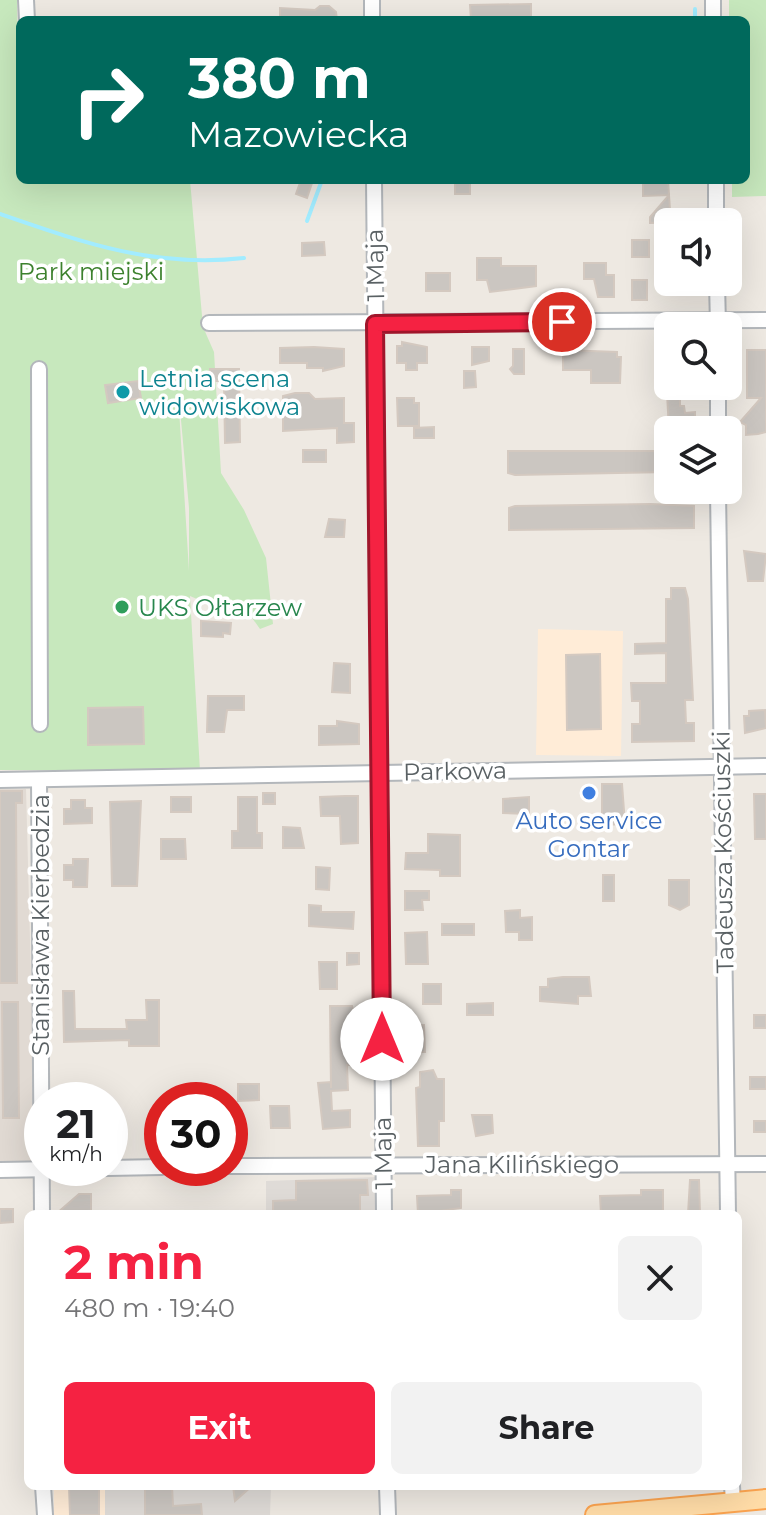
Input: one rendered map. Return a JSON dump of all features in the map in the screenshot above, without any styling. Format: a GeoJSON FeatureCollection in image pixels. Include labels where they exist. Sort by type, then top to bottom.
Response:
{"type":"FeatureCollection","features":[{"type":"Feature","properties":{"kind":"main road"},"geometry":{"type":"LineString","coordinates":[[595,1515],[732,1494],[766,1499]]}},
{"type":"Feature","properties":{"kind":"street","name":"1 Maja"},"geometry":{"type":"LineString","coordinates":[[374,184],[384,1210]]}},
{"type":"Feature","properties":{"kind":"street"},"geometry":{"type":"LineString","coordinates":[[716,184],[716,208]]}},
{"type":"Feature","properties":{"kind":"street"},"geometry":{"type":"LineString","coordinates":[[742,322],[766,320]]}},
{"type":"Feature","properties":{"kind":"street"},"geometry":{"type":"LineString","coordinates":[[209,323],[654,323]]}},
{"type":"Feature","properties":{"kind":"street"},"geometry":{"type":"LineString","coordinates":[[39,369],[40,724]]}},
{"type":"Feature","properties":{"kind":"street","name":"Tadeusza Kościuszki"},"geometry":{"type":"LineString","coordinates":[[718,504],[728,1210]]}},
{"type":"Feature","properties":{"kind":"street","name":"Parkowa"},"geometry":{"type":"LineString","coordinates":[[0,780],[766,766]]}},
{"type":"Feature","properties":{"kind":"street","name":"Stanisława Kierbedzia"},"geometry":{"type":"LineString","coordinates":[[39,780],[41,1082]]}},
{"type":"Feature","properties":{"kind":"street","name":"Jana Kilińskiego"},"geometry":{"type":"LineString","coordinates":[[248,1166],[766,1164]]}},
{"type":"Feature","properties":{"kind":"street"},"geometry":{"type":"LineString","coordinates":[[0,1170],[24,1170]]}},
{"type":"Feature","properties":{"kind":"street","name":"Stanisława Kierbedzia"},"geometry":{"type":"LineString","coordinates":[[42,1186],[42,1210]]}},
{"type":"Feature","properties":{"kind":"street"},"geometry":{"type":"LineString","coordinates":[[43,1490],[45,1515]]}},
{"type":"Feature","properties":{"kind":"street"},"geometry":{"type":"LineString","coordinates":[[387,1490],[388,1515]]}},
{"type":"Feature","properties":{"kind":"shaded area"},"geometry":{"type":"Polygon","coordinates":[[[538,629],[623,631],[621,756],[536,755],[538,629]]]}},
{"type":"Feature","properties":{"kind":"shaded area"},"geometry":{"type":"Polygon","coordinates":[[[0,789],[26,789],[34,1082],[24,1082],[24,1165],[0,1166],[0,789]]]}},
{"type":"Feature","properties":{"kind":"shaded area"},"geometry":{"type":"Polygon","coordinates":[[[378,1177],[377,1210],[266,1210],[266,1181],[378,1177]]]}},
{"type":"Feature","properties":{"kind":"shaded area"},"geometry":{"type":"Polygon","coordinates":[[[54,1490],[105,1490],[105,1515],[54,1515],[54,1490]]]}},
{"type":"Feature","properties":{"kind":"shaded area"},"geometry":{"type":"Polygon","coordinates":[[[105,1490],[271,1490],[270,1515],[105,1515],[105,1490]]]}},
{"type":"Feature","properties":{"kind":"green space","name":"Park miejski"},"geometry":{"type":"Polygon","coordinates":[[[0,0],[17,0],[16,184],[190,184],[203,327],[214,352],[221,473],[244,510],[266,558],[273,624],[260,629],[245,608],[218,608],[190,596],[200,771],[0,770],[0,0]],[[179,409],[189,571],[189,508],[179,409]]]}},
{"type":"Feature","properties":{"kind":"green space"},"geometry":{"type":"Polygon","coordinates":[[[729,0],[766,0],[766,196],[732,197],[732,184],[750,184],[750,16],[729,16],[729,0]]]}},
{"type":"Feature","properties":{"kind":"building"},"geometry":{"type":"Polygon","coordinates":[[[531,4],[531,16],[471,16],[470,5],[531,4]]]}},
{"type":"Feature","properties":{"kind":"building"},"geometry":{"type":"Polygon","coordinates":[[[320,6],[329,6],[336,16],[280,16],[280,8],[315,10],[320,6]]]}},
{"type":"Feature","properties":{"kind":"building"},"geometry":{"type":"Polygon","coordinates":[[[300,184],[312,184],[307,198],[296,194],[300,184]]]}},
{"type":"Feature","properties":{"kind":"building"},"geometry":{"type":"Polygon","coordinates":[[[455,184],[470,184],[470,194],[455,194],[455,184]]]}},
{"type":"Feature","properties":{"kind":"building"},"geometry":{"type":"Polygon","coordinates":[[[643,184],[668,184],[669,195],[643,196],[643,184]]]}},
{"type":"Feature","properties":{"kind":"building"},"geometry":{"type":"Polygon","coordinates":[[[669,195],[670,208],[658,208],[669,195]]]}},
{"type":"Feature","properties":{"kind":"building"},"geometry":{"type":"Polygon","coordinates":[[[632,240],[649,240],[649,257],[632,257],[632,240]]]}},
{"type":"Feature","properties":{"kind":"building"},"geometry":{"type":"Polygon","coordinates":[[[324,242],[325,255],[302,256],[302,243],[324,242]]]}},
{"type":"Feature","properties":{"kind":"building"},"geometry":{"type":"Polygon","coordinates":[[[477,258],[501,258],[501,266],[536,266],[536,286],[490,292],[487,280],[477,280],[477,258]]]}},
{"type":"Feature","properties":{"kind":"building"},"geometry":{"type":"Polygon","coordinates":[[[584,263],[606,263],[606,275],[614,275],[614,297],[598,297],[594,279],[584,279],[584,263]]]}},
{"type":"Feature","properties":{"kind":"building"},"geometry":{"type":"Polygon","coordinates":[[[426,273],[450,273],[450,291],[426,291],[426,273]]]}},
{"type":"Feature","properties":{"kind":"building"},"geometry":{"type":"Polygon","coordinates":[[[632,280],[647,280],[647,300],[632,300],[632,280]]]}},
{"type":"Feature","properties":{"kind":"building"},"geometry":{"type":"Polygon","coordinates":[[[402,342],[427,347],[427,363],[417,363],[417,370],[406,370],[406,363],[397,363],[397,346],[402,346],[402,342]]]}},
{"type":"Feature","properties":{"kind":"building"},"geometry":{"type":"Polygon","coordinates":[[[472,347],[489,347],[489,361],[472,365],[472,347]]]}},
{"type":"Feature","properties":{"kind":"building"},"geometry":{"type":"Polygon","coordinates":[[[280,348],[344,349],[344,366],[323,371],[323,368],[307,368],[307,363],[280,363],[280,348]]]}},
{"type":"Feature","properties":{"kind":"building"},"geometry":{"type":"Polygon","coordinates":[[[513,349],[524,349],[524,374],[514,374],[510,369],[513,366],[513,349]]]}},
{"type":"Feature","properties":{"kind":"building"},"geometry":{"type":"Polygon","coordinates":[[[563,350],[617,352],[617,357],[621,357],[620,383],[591,383],[591,370],[563,370],[563,350]]]}},
{"type":"Feature","properties":{"kind":"building"},"geometry":{"type":"Polygon","coordinates":[[[747,350],[766,350],[766,432],[746,435],[746,425],[742,420],[761,398],[747,398],[747,350]]]}},
{"type":"Feature","properties":{"kind":"building"},"geometry":{"type":"Polygon","coordinates":[[[210,369],[239,369],[240,442],[225,443],[224,381],[211,381],[210,369]]]}},
{"type":"Feature","properties":{"kind":"building"},"geometry":{"type":"Polygon","coordinates":[[[464,371],[475,371],[476,387],[464,388],[464,371]]]}},
{"type":"Feature","properties":{"kind":"building","name":"Letnia scena widowiskowa"},"geometry":{"type":"Polygon","coordinates":[[[138,381],[141,398],[108,403],[105,385],[138,381]]]}},
{"type":"Feature","properties":{"kind":"building"},"geometry":{"type":"Polygon","coordinates":[[[309,393],[315,399],[344,398],[344,423],[354,423],[354,442],[337,443],[337,428],[283,431],[283,396],[309,393]]]}},
{"type":"Feature","properties":{"kind":"building"},"geometry":{"type":"Polygon","coordinates":[[[397,398],[414,398],[414,403],[419,403],[419,426],[398,426],[397,398]]]}},
{"type":"Feature","properties":{"kind":"building"},"geometry":{"type":"Polygon","coordinates":[[[667,400],[680,400],[685,413],[695,412],[695,416],[668,416],[667,400]]]}},
{"type":"Feature","properties":{"kind":"building"},"geometry":{"type":"Polygon","coordinates":[[[434,427],[434,438],[414,438],[414,428],[434,427]]]}},
{"type":"Feature","properties":{"kind":"building"},"geometry":{"type":"Polygon","coordinates":[[[303,450],[326,450],[326,462],[303,462],[303,450]]]}},
{"type":"Feature","properties":{"kind":"building"},"geometry":{"type":"Polygon","coordinates":[[[508,451],[654,451],[654,472],[508,473],[508,451]]]}},
{"type":"Feature","properties":{"kind":"building"},"geometry":{"type":"Polygon","coordinates":[[[515,506],[694,506],[694,528],[509,530],[509,508],[515,506]]]}},
{"type":"Feature","properties":{"kind":"building"},"geometry":{"type":"Polygon","coordinates":[[[329,519],[345,520],[344,537],[325,537],[329,519]]]}},
{"type":"Feature","properties":{"kind":"building"},"geometry":{"type":"Polygon","coordinates":[[[744,551],[766,554],[763,581],[748,581],[744,551]]]}},
{"type":"Feature","properties":{"kind":"building"},"geometry":{"type":"Polygon","coordinates":[[[671,588],[685,588],[688,599],[693,700],[685,700],[686,723],[694,723],[694,741],[632,742],[632,724],[640,724],[640,701],[632,701],[631,683],[666,683],[666,653],[635,654],[635,644],[666,643],[666,599],[671,599],[671,588]]]}},
{"type":"Feature","properties":{"kind":"building"},"geometry":{"type":"Polygon","coordinates":[[[201,621],[231,623],[230,634],[223,633],[223,637],[201,636],[201,621]]]}},
{"type":"Feature","properties":{"kind":"building"},"geometry":{"type":"Polygon","coordinates":[[[600,654],[601,729],[567,730],[566,655],[600,654]]]}},
{"type":"Feature","properties":{"kind":"building"},"geometry":{"type":"Polygon","coordinates":[[[334,663],[350,664],[350,693],[332,692],[334,663]]]}},
{"type":"Feature","properties":{"kind":"building"},"geometry":{"type":"Polygon","coordinates":[[[208,696],[244,696],[244,710],[227,710],[224,732],[207,732],[208,696]]]}},
{"type":"Feature","properties":{"kind":"building"},"geometry":{"type":"Polygon","coordinates":[[[143,707],[144,744],[88,745],[88,708],[143,707]]]}},
{"type":"Feature","properties":{"kind":"building"},"geometry":{"type":"Polygon","coordinates":[[[765,710],[766,728],[745,733],[744,716],[749,716],[749,711],[765,710]]]}},
{"type":"Feature","properties":{"kind":"building"},"geometry":{"type":"Polygon","coordinates":[[[337,721],[359,724],[359,744],[319,745],[319,726],[337,726],[337,721]]]}},
{"type":"Feature","properties":{"kind":"building"},"geometry":{"type":"Polygon","coordinates":[[[602,784],[622,784],[625,824],[602,825],[602,784]]]}},
{"type":"Feature","properties":{"kind":"building"},"geometry":{"type":"Polygon","coordinates":[[[0,791],[22,791],[22,803],[16,803],[17,983],[0,983],[0,791]]]}},
{"type":"Feature","properties":{"kind":"building"},"geometry":{"type":"Polygon","coordinates":[[[263,793],[275,793],[275,804],[263,804],[263,793]]]}},
{"type":"Feature","properties":{"kind":"building"},"geometry":{"type":"Polygon","coordinates":[[[754,794],[766,794],[766,839],[755,839],[754,794]]]}},
{"type":"Feature","properties":{"kind":"building"},"geometry":{"type":"Polygon","coordinates":[[[358,796],[358,843],[341,844],[340,816],[321,816],[320,797],[358,796]]]}},
{"type":"Feature","properties":{"kind":"building"},"geometry":{"type":"Polygon","coordinates":[[[171,797],[191,797],[191,812],[171,812],[171,797]]]}},
{"type":"Feature","properties":{"kind":"building"},"geometry":{"type":"Polygon","coordinates":[[[238,797],[257,797],[257,833],[262,833],[262,848],[232,848],[232,831],[238,831],[238,797]]]}},
{"type":"Feature","properties":{"kind":"building"},"geometry":{"type":"Polygon","coordinates":[[[529,797],[529,814],[503,813],[503,799],[529,797]]]}},
{"type":"Feature","properties":{"kind":"building"},"geometry":{"type":"Polygon","coordinates":[[[71,800],[85,800],[85,808],[92,808],[92,823],[64,824],[64,809],[71,809],[71,800]]]}},
{"type":"Feature","properties":{"kind":"building"},"geometry":{"type":"Polygon","coordinates":[[[141,801],[137,886],[112,886],[110,802],[141,801]]]}},
{"type":"Feature","properties":{"kind":"building"},"geometry":{"type":"Polygon","coordinates":[[[283,827],[300,828],[304,848],[283,848],[283,827]]]}},
{"type":"Feature","properties":{"kind":"building"},"geometry":{"type":"Polygon","coordinates":[[[428,834],[460,835],[460,876],[440,876],[440,870],[405,869],[406,853],[428,853],[428,834]]]}},
{"type":"Feature","properties":{"kind":"building"},"geometry":{"type":"Polygon","coordinates":[[[161,839],[185,839],[186,859],[161,859],[161,839]]]}},
{"type":"Feature","properties":{"kind":"building"},"geometry":{"type":"Polygon","coordinates":[[[73,859],[88,859],[87,887],[73,887],[73,880],[64,880],[64,865],[73,865],[73,859]]]}},
{"type":"Feature","properties":{"kind":"building"},"geometry":{"type":"Polygon","coordinates":[[[316,867],[330,868],[329,890],[316,889],[316,867]]]}},
{"type":"Feature","properties":{"kind":"building"},"geometry":{"type":"Polygon","coordinates":[[[603,875],[614,875],[614,901],[603,901],[603,875]]]}},
{"type":"Feature","properties":{"kind":"building"},"geometry":{"type":"Polygon","coordinates":[[[669,880],[689,880],[689,905],[680,910],[669,905],[669,880]]]}},
{"type":"Feature","properties":{"kind":"building"},"geometry":{"type":"Polygon","coordinates":[[[405,891],[429,891],[429,900],[422,900],[423,910],[405,910],[405,891]]]}},
{"type":"Feature","properties":{"kind":"building"},"geometry":{"type":"Polygon","coordinates":[[[309,905],[321,906],[321,912],[354,912],[353,929],[309,926],[309,905]]]}},
{"type":"Feature","properties":{"kind":"building"},"geometry":{"type":"Polygon","coordinates":[[[520,910],[520,918],[532,917],[532,940],[519,940],[519,932],[506,932],[505,911],[520,910]]]}},
{"type":"Feature","properties":{"kind":"building"},"geometry":{"type":"Polygon","coordinates":[[[442,924],[474,924],[474,935],[442,935],[442,924]]]}},
{"type":"Feature","properties":{"kind":"building"},"geometry":{"type":"Polygon","coordinates":[[[427,932],[428,964],[406,964],[405,933],[427,932]]]}},
{"type":"Feature","properties":{"kind":"building"},"geometry":{"type":"Polygon","coordinates":[[[347,953],[359,953],[359,964],[347,965],[347,953]]]}},
{"type":"Feature","properties":{"kind":"building"},"geometry":{"type":"Polygon","coordinates":[[[319,962],[337,962],[337,989],[320,989],[319,962]]]}},
{"type":"Feature","properties":{"kind":"building"},"geometry":{"type":"Polygon","coordinates":[[[589,977],[591,996],[578,996],[578,1004],[540,1001],[540,987],[548,987],[548,979],[589,977]]]}},
{"type":"Feature","properties":{"kind":"building"},"geometry":{"type":"Polygon","coordinates":[[[423,984],[441,984],[441,1004],[423,1004],[423,984]]]}},
{"type":"Feature","properties":{"kind":"building"},"geometry":{"type":"Polygon","coordinates":[[[63,991],[74,991],[75,1029],[127,1029],[126,1020],[147,1020],[146,1000],[159,1000],[159,1046],[129,1046],[129,1040],[64,1042],[63,991]]]}},
{"type":"Feature","properties":{"kind":"building"},"geometry":{"type":"Polygon","coordinates":[[[2,1002],[18,1002],[19,1118],[3,1118],[2,1002]]]}},
{"type":"Feature","properties":{"kind":"building"},"geometry":{"type":"Polygon","coordinates":[[[493,1003],[493,1015],[467,1015],[467,1004],[493,1003]]]}},
{"type":"Feature","properties":{"kind":"building"},"geometry":{"type":"Polygon","coordinates":[[[330,1006],[352,1006],[354,1057],[352,1065],[347,1065],[348,1090],[331,1091],[332,1111],[350,1110],[350,1127],[323,1129],[318,1083],[331,1082],[330,1006]]]}},
{"type":"Feature","properties":{"kind":"building"},"geometry":{"type":"Polygon","coordinates":[[[754,1015],[766,1015],[766,1028],[754,1028],[754,1015]]]}},
{"type":"Feature","properties":{"kind":"building"},"geometry":{"type":"Polygon","coordinates":[[[424,1025],[425,1052],[409,1052],[408,1026],[424,1025]]]}},
{"type":"Feature","properties":{"kind":"building"},"geometry":{"type":"Polygon","coordinates":[[[433,1070],[437,1079],[444,1079],[444,1121],[439,1121],[439,1146],[418,1146],[416,1088],[420,1087],[420,1072],[433,1070]]]}},
{"type":"Feature","properties":{"kind":"building"},"geometry":{"type":"Polygon","coordinates":[[[750,1077],[766,1077],[766,1089],[750,1089],[750,1077]]]}},
{"type":"Feature","properties":{"kind":"building"},"geometry":{"type":"Polygon","coordinates":[[[248,1084],[259,1084],[259,1100],[248,1101],[248,1084]]]}},
{"type":"Feature","properties":{"kind":"building"},"geometry":{"type":"Polygon","coordinates":[[[270,1106],[289,1106],[290,1128],[271,1128],[270,1106]]]}},
{"type":"Feature","properties":{"kind":"building"},"geometry":{"type":"Polygon","coordinates":[[[472,1115],[492,1115],[493,1133],[476,1136],[472,1115]]]}},
{"type":"Feature","properties":{"kind":"building"},"geometry":{"type":"Polygon","coordinates":[[[754,1121],[766,1121],[766,1132],[754,1132],[754,1121]]]}},
{"type":"Feature","properties":{"kind":"building"},"geometry":{"type":"Polygon","coordinates":[[[367,1180],[368,1195],[360,1195],[360,1210],[273,1210],[273,1201],[296,1200],[296,1181],[367,1180]]]}},
{"type":"Feature","properties":{"kind":"building"},"geometry":{"type":"Polygon","coordinates":[[[690,1180],[699,1180],[700,1210],[688,1210],[690,1180]]]}},
{"type":"Feature","properties":{"kind":"building"},"geometry":{"type":"Polygon","coordinates":[[[451,1190],[461,1190],[461,1208],[418,1210],[417,1196],[451,1195],[451,1190]]]}},
{"type":"Feature","properties":{"kind":"building"},"geometry":{"type":"Polygon","coordinates":[[[641,1190],[663,1190],[663,1210],[601,1210],[600,1196],[641,1195],[641,1190]]]}},
{"type":"Feature","properties":{"kind":"building"},"geometry":{"type":"Polygon","coordinates":[[[79,1194],[91,1194],[91,1210],[61,1210],[79,1194]]]}},
{"type":"Feature","properties":{"kind":"building"},"geometry":{"type":"Polygon","coordinates":[[[0,1209],[13,1209],[13,1222],[0,1223],[0,1209]]]}},
{"type":"Feature","properties":{"kind":"building"},"geometry":{"type":"Polygon","coordinates":[[[69,1490],[99,1490],[99,1515],[70,1515],[69,1490]]]}},
{"type":"Feature","properties":{"kind":"building"},"geometry":{"type":"Polygon","coordinates":[[[145,1490],[172,1490],[173,1506],[201,1504],[202,1515],[145,1515],[145,1490]]]}},
{"type":"Feature","properties":{"kind":"building"},"geometry":{"type":"Polygon","coordinates":[[[234,1490],[247,1490],[235,1501],[234,1490]]]}},
{"type":"Feature","properties":{"kind":"waterway"},"geometry":{"type":"LineString","coordinates":[[695,9],[695,16]]}},
{"type":"Feature","properties":{"kind":"waterway"},"geometry":{"type":"LineString","coordinates":[[307,221],[321,184]]}},
{"type":"Feature","properties":{"kind":"waterway"},"geometry":{"type":"LineString","coordinates":[[0,214],[120,251],[180,259],[244,258]]}},
{"type":"Feature","properties":{"kind":"place","name":"Letnia scena widowiskowa"},"geometry":{"type":"Point","coordinates":[123,392]}},
{"type":"Feature","properties":{"kind":"place","name":"UKS Ołtarzew"},"geometry":{"type":"Point","coordinates":[122,607]}},
{"type":"Feature","properties":{"kind":"place","name":"Auto service Gontar"},"geometry":{"type":"Point","coordinates":[589,793]}},
{"type":"Feature","properties":{"kind":"route"},"geometry":{"type":"LineString","coordinates":[[382,1039],[375,324],[562,322]]}}]}
